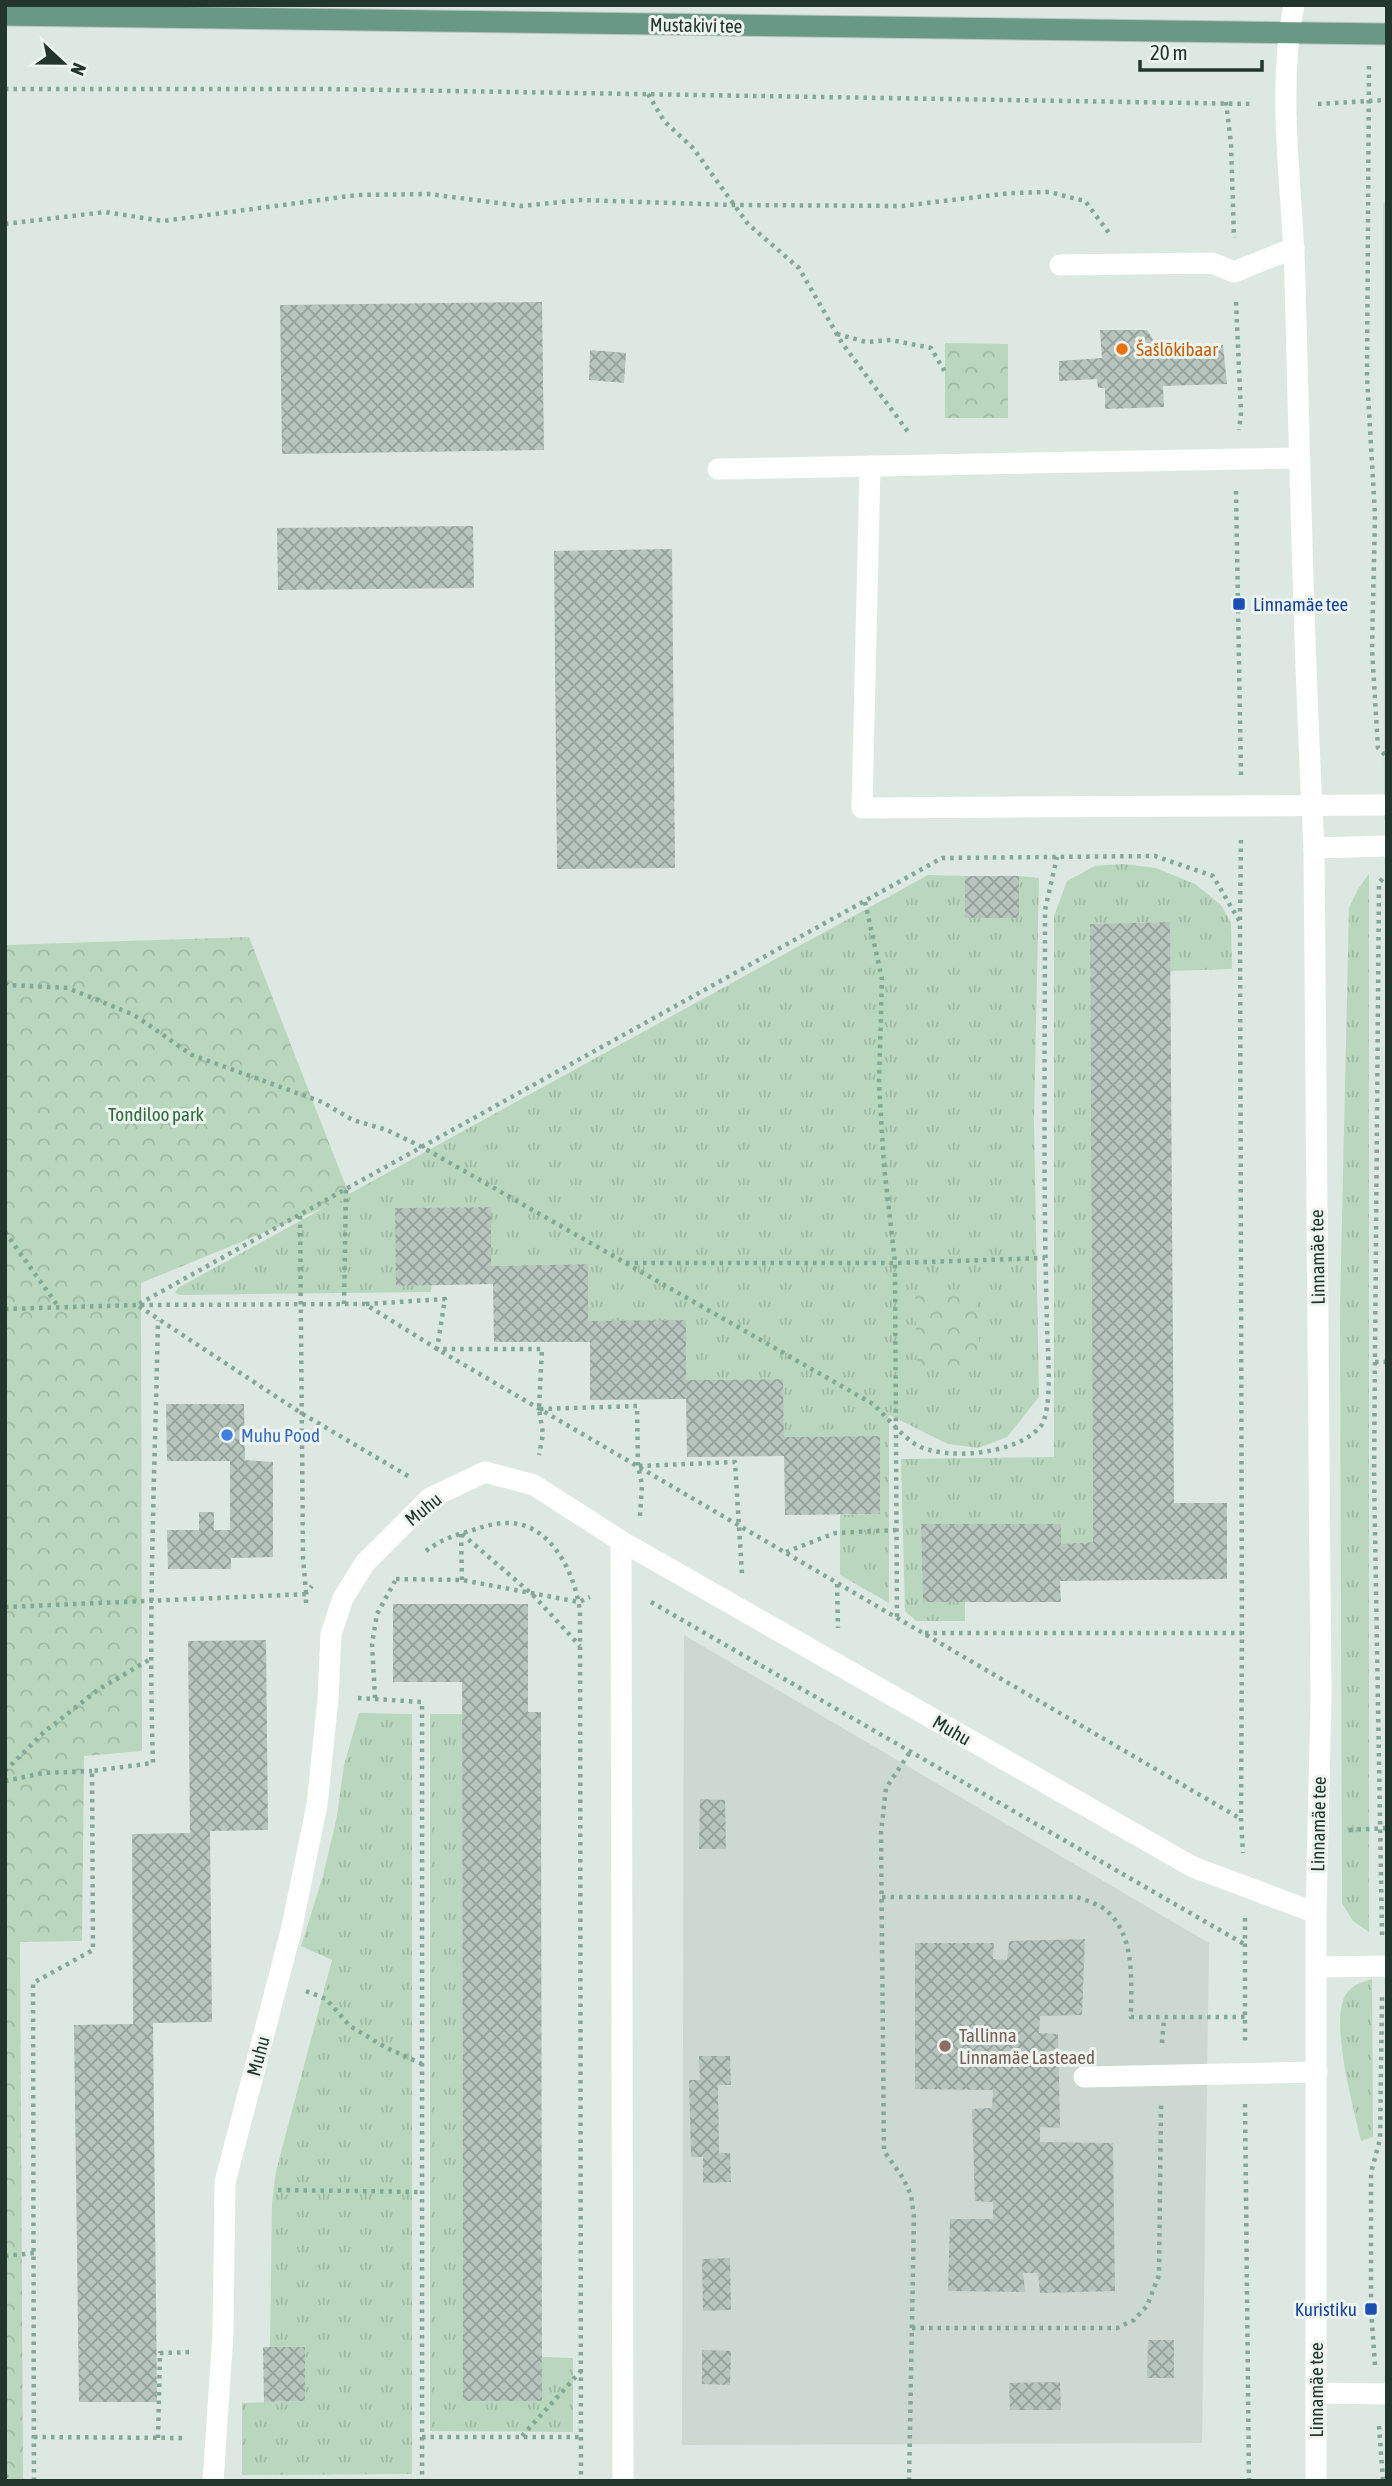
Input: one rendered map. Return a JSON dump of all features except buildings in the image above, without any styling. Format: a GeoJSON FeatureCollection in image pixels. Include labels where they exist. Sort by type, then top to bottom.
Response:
{"type":"FeatureCollection","features":[{"type":"Feature","properties":{"kind":"main road","name":"Mustakivi tee"},"geometry":{"type":"LineString","coordinates":[[5,15],[1387,34]]}},
{"type":"Feature","properties":{"kind":"street","name":"Linnamäe tee"},"geometry":{"type":"LineString","coordinates":[[1294,5],[1288,33],[1287,107],[1314,848],[1321,1698],[1316,1913],[1316,2481]]}},
{"type":"Feature","properties":{"kind":"street"},"geometry":{"type":"LineString","coordinates":[[1060,265],[1212,263],[1234,272],[1294,248]]}},
{"type":"Feature","properties":{"kind":"street"},"geometry":{"type":"LineString","coordinates":[[718,469],[1300,458]]}},
{"type":"Feature","properties":{"kind":"street"},"geometry":{"type":"LineString","coordinates":[[870,466],[862,808],[1387,805]]}},
{"type":"Feature","properties":{"kind":"street"},"geometry":{"type":"LineString","coordinates":[[1314,848],[1387,846]]}},
{"type":"Feature","properties":{"kind":"street","name":"Muhu"},"geometry":{"type":"LineString","coordinates":[[213,2481],[223,2346],[225,2182],[291,1931],[317,1805],[328,1699],[331,1634],[343,1598],[365,1563],[430,1498],[485,1472],[534,1485],[630,1546],[1193,1867],[1316,1913]]}},
{"type":"Feature","properties":{"kind":"street"},"geometry":{"type":"LineString","coordinates":[[623,2481],[621,1584],[630,1546]]}},
{"type":"Feature","properties":{"kind":"street"},"geometry":{"type":"LineString","coordinates":[[1317,1967],[1385,1966]]}},
{"type":"Feature","properties":{"kind":"street"},"geometry":{"type":"LineString","coordinates":[[1084,2077],[1317,2072]]}},
{"type":"Feature","properties":{"kind":"street"},"geometry":{"type":"LineString","coordinates":[[1316,2393],[1382,2394]]}},
{"type":"Feature","properties":{"kind":"path"},"geometry":{"type":"LineString","coordinates":[[5,89],[1226,102],[1287,107],[1367,99],[1387,100]]}},
{"type":"Feature","properties":{"kind":"path"},"geometry":{"type":"LineString","coordinates":[[648,94],[664,121],[693,148],[748,224],[799,268],[836,333],[932,465]]}},
{"type":"Feature","properties":{"kind":"path"},"geometry":{"type":"LineString","coordinates":[[1367,99],[1367,376],[1375,515],[1372,649],[1378,748],[1387,757]]}},
{"type":"Feature","properties":{"kind":"path"},"geometry":{"type":"LineString","coordinates":[[1226,102],[1231,144],[1241,414],[1235,501],[1241,805],[1241,1819],[1245,1886],[1249,2481]]}},
{"type":"Feature","properties":{"kind":"path"},"geometry":{"type":"LineString","coordinates":[[5,224],[105,212],[163,220],[369,195],[429,194],[521,206],[581,200],[733,205],[902,206],[1011,193],[1049,192],[1085,201],[1131,264]]}},
{"type":"Feature","properties":{"kind":"path"},"geometry":{"type":"LineString","coordinates":[[836,333],[866,342],[891,340],[931,348],[945,372]]}},
{"type":"Feature","properties":{"kind":"path"},"geometry":{"type":"LineString","coordinates":[[137,1305],[942,859],[1155,856],[1213,877],[1240,922]]}},
{"type":"Feature","properties":{"kind":"path"},"geometry":{"type":"LineString","coordinates":[[5,983],[68,988],[134,1015],[192,1055],[322,1102],[353,1120],[387,1130],[422,1147],[873,1404],[916,1444],[944,1452],[983,1453],[1018,1444],[1041,1426],[1048,1397],[1045,1258],[1045,910],[1057,857]]}},
{"type":"Feature","properties":{"kind":"path"},"geometry":{"type":"LineString","coordinates":[[1383,2481],[1382,2394],[1371,2309],[1371,2173],[1380,2139],[1385,1966],[1374,1474],[1379,883],[1387,874]]}},
{"type":"Feature","properties":{"kind":"path"},"geometry":{"type":"LineString","coordinates":[[1379,883],[1387,883]]}},
{"type":"Feature","properties":{"kind":"path"},"geometry":{"type":"LineString","coordinates":[[865,902],[882,979],[879,1083],[884,1166],[895,1263],[897,1618]]}},
{"type":"Feature","properties":{"kind":"path"},"geometry":{"type":"LineString","coordinates":[[344,1304],[346,1189]]}},
{"type":"Feature","properties":{"kind":"path"},"geometry":{"type":"LineString","coordinates":[[300,1215],[303,1558],[306,1607]]}},
{"type":"Feature","properties":{"kind":"path"},"geometry":{"type":"LineString","coordinates":[[5,1232],[58,1307]]}},
{"type":"Feature","properties":{"kind":"path"},"geometry":{"type":"LineString","coordinates":[[625,1264],[895,1263],[1045,1258]]}},
{"type":"Feature","properties":{"kind":"path"},"geometry":{"type":"LineString","coordinates":[[5,1309],[137,1305],[328,1306],[445,1299],[437,1349]]}},
{"type":"Feature","properties":{"kind":"path"},"geometry":{"type":"LineString","coordinates":[[365,1304],[539,1409],[1241,1819]]}},
{"type":"Feature","properties":{"kind":"path"},"geometry":{"type":"LineString","coordinates":[[137,1305],[302,1413],[411,1478],[400,1486]]}},
{"type":"Feature","properties":{"kind":"path"},"geometry":{"type":"LineString","coordinates":[[5,1781],[43,1773],[92,1771],[153,1763],[149,1660],[153,1599],[158,1319]]}},
{"type":"Feature","properties":{"kind":"path"},"geometry":{"type":"LineString","coordinates":[[437,1349],[542,1349],[539,1409],[543,1434],[534,1485]]}},
{"type":"Feature","properties":{"kind":"path"},"geometry":{"type":"LineString","coordinates":[[1376,1362],[1387,1362]]}},
{"type":"Feature","properties":{"kind":"path"},"geometry":{"type":"LineString","coordinates":[[539,1409],[637,1406],[638,1466],[642,1485],[630,1546]]}},
{"type":"Feature","properties":{"kind":"path"},"geometry":{"type":"LineString","coordinates":[[638,1466],[735,1462],[745,1612]]}},
{"type":"Feature","properties":{"kind":"path"},"geometry":{"type":"LineString","coordinates":[[424,1552],[433,1545],[461,1533],[487,1525],[510,1522],[531,1528],[546,1538],[568,1567],[577,1588],[580,1646],[581,2481]]}},
{"type":"Feature","properties":{"kind":"path"},"geometry":{"type":"LineString","coordinates":[[785,1552],[835,1533],[896,1530]]}},
{"type":"Feature","properties":{"kind":"path"},"geometry":{"type":"LineString","coordinates":[[461,1533],[462,1580]]}},
{"type":"Feature","properties":{"kind":"path"},"geometry":{"type":"LineString","coordinates":[[461,1533],[533,1595],[580,1646]]}},
{"type":"Feature","properties":{"kind":"path"},"geometry":{"type":"LineString","coordinates":[[365,1563],[396,1579],[462,1580],[579,1602],[621,1584],[1244,1945]]}},
{"type":"Feature","properties":{"kind":"path"},"geometry":{"type":"LineString","coordinates":[[375,1698],[372,1644],[377,1614],[401,1573]]}},
{"type":"Feature","properties":{"kind":"path"},"geometry":{"type":"LineString","coordinates":[[306,1593],[314,1583]]}},
{"type":"Feature","properties":{"kind":"path"},"geometry":{"type":"LineString","coordinates":[[837,1583],[839,1666]]}},
{"type":"Feature","properties":{"kind":"path"},"geometry":{"type":"LineString","coordinates":[[5,1607],[306,1593],[343,1598]]}},
{"type":"Feature","properties":{"kind":"path"},"geometry":{"type":"LineString","coordinates":[[922,1633],[1242,1633]]}},
{"type":"Feature","properties":{"kind":"path"},"geometry":{"type":"LineString","coordinates":[[5,1771],[44,1732],[99,1689],[149,1660]]}},
{"type":"Feature","properties":{"kind":"path"},"geometry":{"type":"LineString","coordinates":[[328,1699],[375,1698],[422,1702],[422,2481]]}},
{"type":"Feature","properties":{"kind":"path"},"geometry":{"type":"LineString","coordinates":[[909,2481],[914,2217],[911,2195],[884,2151],[881,1833],[886,1788],[910,1752]]}},
{"type":"Feature","properties":{"kind":"path"},"geometry":{"type":"LineString","coordinates":[[34,2481],[33,1983],[93,1950],[92,1771]]}},
{"type":"Feature","properties":{"kind":"path"},"geometry":{"type":"LineString","coordinates":[[882,1897],[1077,1897],[1101,1907],[1120,1924],[1131,1963],[1131,2017],[1245,2017]]}},
{"type":"Feature","properties":{"kind":"path"},"geometry":{"type":"LineString","coordinates":[[278,1979],[326,1999],[350,2026],[385,2048],[422,2064]]}},
{"type":"Feature","properties":{"kind":"path"},"geometry":{"type":"LineString","coordinates":[[912,2328],[1118,2328],[1134,2320],[1147,2306],[1159,2275],[1161,2075]]}},
{"type":"Feature","properties":{"kind":"path"},"geometry":{"type":"LineString","coordinates":[[278,2190],[422,2192]]}},
{"type":"Feature","properties":{"kind":"path"},"geometry":{"type":"LineString","coordinates":[[5,2256],[34,2253]]}},
{"type":"Feature","properties":{"kind":"path"},"geometry":{"type":"LineString","coordinates":[[158,2438],[160,2353],[194,2352],[223,2346]]}},
{"type":"Feature","properties":{"kind":"path"},"geometry":{"type":"LineString","coordinates":[[194,2352],[194,2362]]}},
{"type":"Feature","properties":{"kind":"path"},"geometry":{"type":"LineString","coordinates":[[522,2437],[581,2371]]}},
{"type":"Feature","properties":{"kind":"path"},"geometry":{"type":"LineString","coordinates":[[34,2437],[191,2438],[191,2449]]}},
{"type":"Feature","properties":{"kind":"path"},"geometry":{"type":"LineString","coordinates":[[422,2437],[581,2437]]}},
{"type":"Feature","properties":{"kind":"path"},"geometry":{"type":"LineString","coordinates":[[5,2475],[10,2481]]}},
{"type":"Feature","properties":{"kind":"shaded area"},"geometry":{"type":"Polygon","coordinates":[[[1383,203],[1387,203],[1387,820],[1384,820],[1383,203]]]}},
{"type":"Feature","properties":{"kind":"shaded area","name":"Tallinna Linnamäe Lasteaed"},"geometry":{"type":"Polygon","coordinates":[[[684,1635],[1209,1943],[1202,2443],[682,2445],[684,1635]]]}},
{"type":"Feature","properties":{"kind":"green space"},"geometry":{"type":"Polygon","coordinates":[[[945,343],[1008,344],[1008,418],[945,418],[945,343]]]}},
{"type":"Feature","properties":{"kind":"green space"},"geometry":{"type":"Polygon","coordinates":[[[1123,864],[1156,868],[1195,884],[1221,905],[1231,923],[1232,969],[1170,971],[1169,922],[1090,924],[1093,1542],[1061,1544],[1061,1524],[921,1524],[923,1602],[965,1602],[965,1621],[916,1621],[905,1611],[901,1459],[1054,1457],[1054,916],[1067,881],[1095,866],[1123,864]]]}},
{"type":"Feature","properties":{"kind":"green space"},"geometry":{"type":"Polygon","coordinates":[[[1369,874],[1369,1932],[1353,1921],[1342,1903],[1340,1308],[1349,908],[1369,874]]]}},
{"type":"Feature","properties":{"kind":"green space"},"geometry":{"type":"Polygon","coordinates":[[[928,875],[965,876],[966,918],[1019,918],[1019,876],[1039,878],[1034,1121],[1039,1397],[1007,1437],[978,1448],[948,1444],[889,1415],[889,1603],[840,1575],[840,1515],[880,1514],[880,1436],[784,1437],[782,1379],[686,1380],[588,1321],[588,1264],[491,1266],[491,1207],[396,1208],[396,1286],[432,1285],[431,1292],[175,1293],[178,1288],[928,875]]]}},
{"type":"Feature","properties":{"kind":"green space"},"geometry":{"type":"Polygon","coordinates":[[[1387,900],[1387,1354],[1385,1354],[1387,900]]]}},
{"type":"Feature","properties":{"kind":"green space","name":"Tondiloo park"},"geometry":{"type":"Polygon","coordinates":[[[249,937],[350,1197],[141,1283],[142,1751],[84,1756],[82,1941],[20,1942],[23,2481],[5,2481],[5,945],[249,937]]]}},
{"type":"Feature","properties":{"kind":"green space"},"geometry":{"type":"Polygon","coordinates":[[[977,1289],[980,1365],[917,1367],[915,1291],[977,1289]]]}},
{"type":"Feature","properties":{"kind":"green space"},"geometry":{"type":"Polygon","coordinates":[[[1387,1365],[1387,1820],[1386,1820],[1387,1365]]]}},
{"type":"Feature","properties":{"kind":"green space"},"geometry":{"type":"Polygon","coordinates":[[[359,1713],[412,1714],[412,2474],[242,2475],[242,2403],[305,2401],[305,2347],[270,2347],[272,2203],[276,2171],[332,1960],[301,1946],[323,1876],[337,1816],[344,1765],[359,1713]]]}},
{"type":"Feature","properties":{"kind":"green space"},"geometry":{"type":"Polygon","coordinates":[[[430,1714],[462,1714],[463,2401],[542,2401],[542,2357],[573,2358],[573,2432],[430,2431],[430,1714]]]}},
{"type":"Feature","properties":{"kind":"green space"},"geometry":{"type":"Polygon","coordinates":[[[1372,1979],[1373,2137],[1361,2141],[1345,2067],[1340,2026],[1341,2009],[1350,1989],[1372,1979]]]}},
{"type":"Feature","properties":{"kind":"place","name":"Šašlõkibaar"},"geometry":{"type":"Point","coordinates":[1122,349]}},
{"type":"Feature","properties":{"kind":"place","name":"Linnamäe tee"},"geometry":{"type":"Point","coordinates":[1239,604]}},
{"type":"Feature","properties":{"kind":"place","name":"Muhu Pood"},"geometry":{"type":"Point","coordinates":[227,1435]}},
{"type":"Feature","properties":{"kind":"place","name":"Tallinna Linnamäe Lasteaed"},"geometry":{"type":"Point","coordinates":[945,2046]}},
{"type":"Feature","properties":{"kind":"place","name":"Kuristiku"},"geometry":{"type":"Point","coordinates":[1371,2309]}}]}
